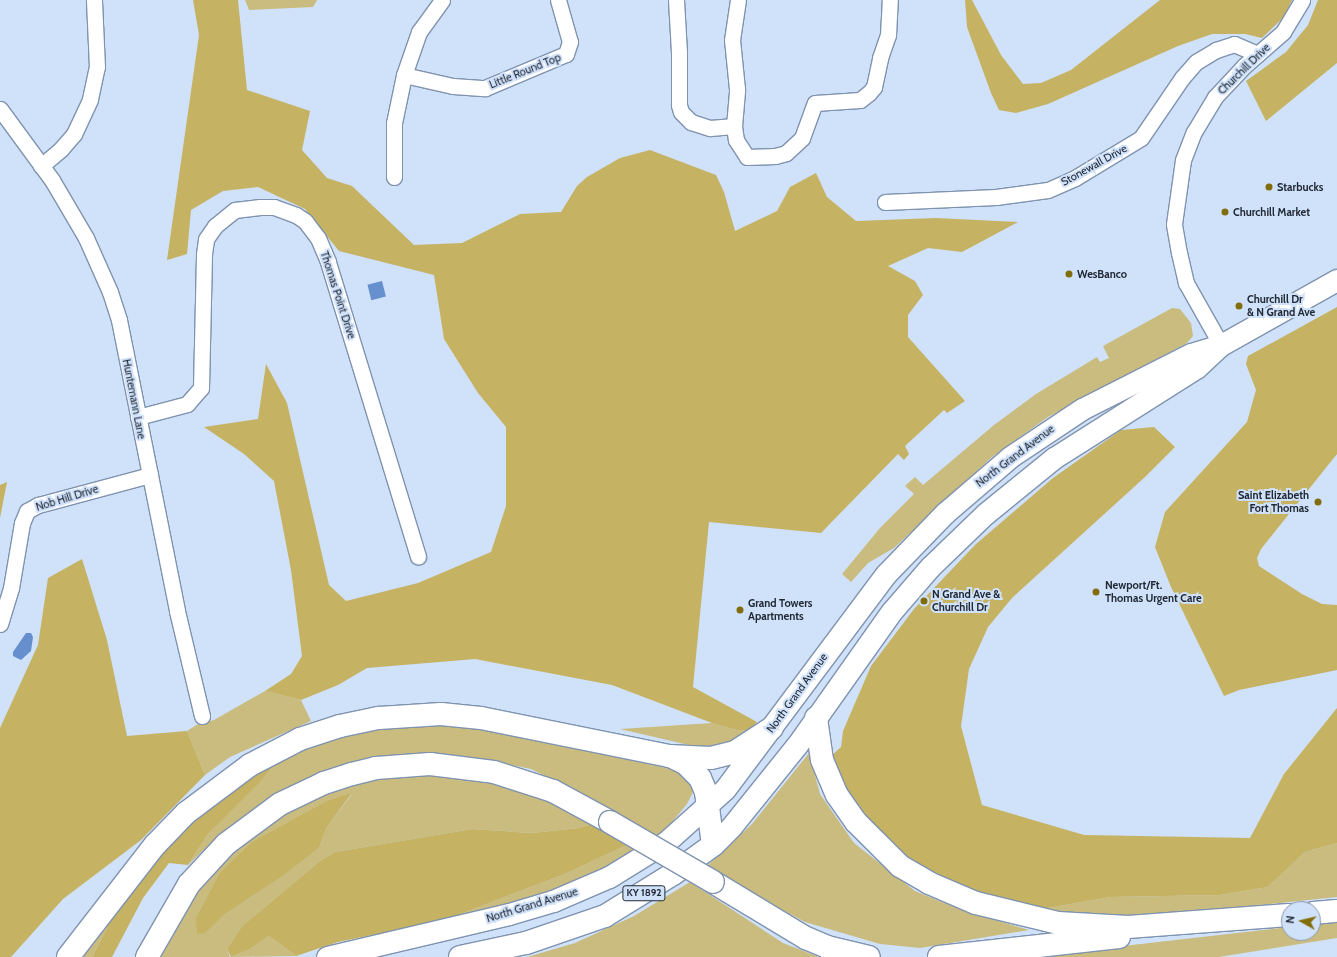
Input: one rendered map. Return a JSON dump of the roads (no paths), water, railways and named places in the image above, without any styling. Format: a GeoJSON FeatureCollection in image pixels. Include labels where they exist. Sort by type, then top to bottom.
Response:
{"type":"FeatureCollection","features":[{"type":"Feature","properties":{"kind":"main road","name":"North Grand Avenue"},"geometry":{"type":"LineString","coordinates":[[328,957],[509,914],[582,890],[634,863],[666,842],[708,807],[725,789],[886,574],[945,513],[981,480],[1045,432],[1082,409],[1191,354],[1221,345],[1337,280]]}},
{"type":"Feature","properties":{"kind":"main road","name":"North Grand Avenue"},"geometry":{"type":"LineString","coordinates":[[460,957],[526,943],[605,916],[673,874],[712,845],[731,827],[816,718],[892,611],[930,567],[985,514],[1054,458],[1196,368],[1221,345]]}},
{"type":"Feature","properties":{"kind":"main road"},"geometry":{"type":"LineString","coordinates":[[68,957],[155,845],[186,813],[250,765],[300,739],[340,726],[379,718],[420,714],[446,714],[482,718],[669,756],[724,756],[735,752],[772,728]]}},
{"type":"Feature","properties":{"kind":"main road"},"geometry":{"type":"LineString","coordinates":[[816,718],[822,760],[837,795],[856,822],[900,866],[929,883],[976,903],[1058,923],[1128,927],[1281,916]]}},
{"type":"Feature","properties":{"kind":"main road"},"geometry":{"type":"LineString","coordinates":[[669,756],[685,763],[700,778],[706,792],[712,845]]}},
{"type":"Feature","properties":{"kind":"main road"},"geometry":{"type":"LineString","coordinates":[[147,957],[189,884],[226,844],[280,804],[324,783],[352,774],[382,768],[430,764],[494,772],[553,791],[610,822],[806,938],[827,947],[869,957]]}},
{"type":"Feature","properties":{"kind":"main road"},"geometry":{"type":"LineString","coordinates":[[1321,912],[1337,911]]}},
{"type":"Feature","properties":{"kind":"main road"},"geometry":{"type":"LineString","coordinates":[[938,957],[1132,936],[1204,922]]}},
{"type":"Feature","properties":{"kind":"street"},"geometry":{"type":"LineString","coordinates":[[41,166],[61,149],[74,134],[90,99],[97,67],[94,0]]}},
{"type":"Feature","properties":{"kind":"street"},"geometry":{"type":"LineString","coordinates":[[394,177],[394,122],[404,75],[419,32],[442,0]]}},
{"type":"Feature","properties":{"kind":"street","name":"Little Round Top"},"geometry":{"type":"LineString","coordinates":[[404,75],[471,89],[485,88],[566,54],[570,42],[558,0]]}},
{"type":"Feature","properties":{"kind":"street"},"geometry":{"type":"LineString","coordinates":[[676,0],[679,52],[678,96],[681,112],[699,126],[734,126]]}},
{"type":"Feature","properties":{"kind":"street"},"geometry":{"type":"LineString","coordinates":[[738,0],[732,40],[737,89],[734,126],[736,140],[747,157],[755,159],[786,153],[802,138],[816,103],[860,100],[869,93],[874,87],[880,58],[888,35],[890,0]]}},
{"type":"Feature","properties":{"kind":"street","name":"Churchill Drive"},"geometry":{"type":"LineString","coordinates":[[1221,345],[1186,283],[1174,224],[1177,191],[1183,160],[1208,107],[1224,86],[1283,32],[1302,0]]}},
{"type":"Feature","properties":{"kind":"street","name":"Stonewall Drive"},"geometry":{"type":"LineString","coordinates":[[885,202],[996,196],[1048,190],[1075,178],[1141,138],[1182,78],[1196,62],[1216,50],[1234,44],[1258,54]]}},
{"type":"Feature","properties":{"kind":"street","name":"Huntemann Lane"},"geometry":{"type":"LineString","coordinates":[[0,110],[41,166],[86,238],[110,292],[119,320],[177,611],[202,716]]}},
{"type":"Feature","properties":{"kind":"street","name":"Thomas Point Drive"},"geometry":{"type":"LineString","coordinates":[[138,417],[187,404],[201,388],[204,254],[206,239],[215,226],[235,210],[255,207],[274,207],[296,215],[305,221],[318,238],[328,262],[418,557]]}},
{"type":"Feature","properties":{"kind":"street","name":"Nob Hill Drive"},"geometry":{"type":"LineString","coordinates":[[0,624],[11,588],[22,523],[28,511],[38,505],[150,475]]}},
{"type":"Feature","properties":{"kind":"water"},"geometry":{"type":"Polygon","coordinates":[[[382,281],[386,297],[371,300],[367,285],[382,281]]]}},
{"type":"Feature","properties":{"kind":"water"},"geometry":{"type":"Polygon","coordinates":[[[26,633],[31,633],[33,637],[31,651],[21,660],[13,656],[13,652],[26,633]]]}},
{"type":"Feature","properties":{"kind":"place","name":"Starbucks"},"geometry":{"type":"Point","coordinates":[1269,187]}},
{"type":"Feature","properties":{"kind":"place","name":"Churchill Market"},"geometry":{"type":"Point","coordinates":[1225,212]}},
{"type":"Feature","properties":{"kind":"place","name":"WesBanco"},"geometry":{"type":"Point","coordinates":[1069,274]}},
{"type":"Feature","properties":{"kind":"place","name":"Churchill Dr & N Grand Ave"},"geometry":{"type":"Point","coordinates":[1239,306]}},
{"type":"Feature","properties":{"kind":"place","name":"Saint Elizabeth Fort Thomas"},"geometry":{"type":"Point","coordinates":[1318,502]}},
{"type":"Feature","properties":{"kind":"place","name":"Newport/Ft. Thomas Urgent Care"},"geometry":{"type":"Point","coordinates":[1096,592]}},
{"type":"Feature","properties":{"kind":"place","name":"N Grand Ave & Churchill Dr"},"geometry":{"type":"Point","coordinates":[924,601]}},
{"type":"Feature","properties":{"kind":"place","name":"Grand Towers Apartments"},"geometry":{"type":"Point","coordinates":[740,610]}}]}
